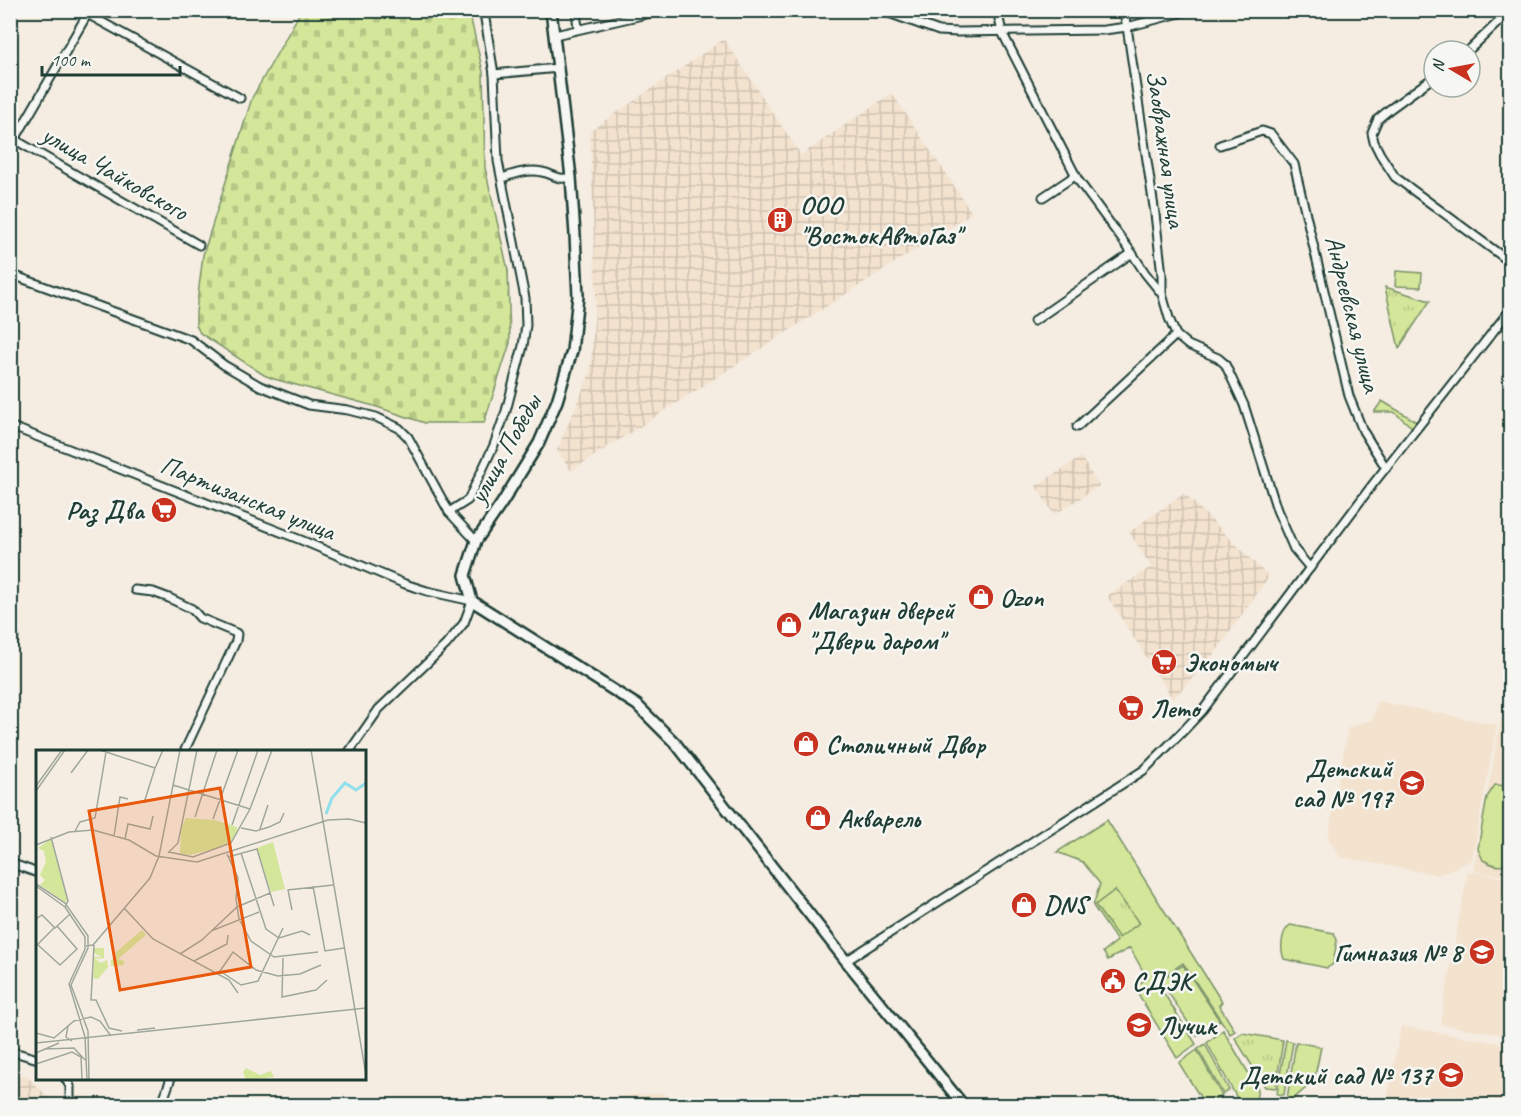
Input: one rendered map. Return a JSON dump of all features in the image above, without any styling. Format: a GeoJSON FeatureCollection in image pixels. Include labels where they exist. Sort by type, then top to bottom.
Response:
{"type":"FeatureCollection","features":[{"type":"Feature","properties":{"kind":"street"},"geometry":{"type":"LineString","coordinates":[[80,10],[240,98]]}},
{"type":"Feature","properties":{"kind":"street"},"geometry":{"type":"LineString","coordinates":[[449,513],[468,500],[494,445],[506,411],[523,346],[526,325],[525,298],[498,161],[494,74],[482,10]]}},
{"type":"Feature","properties":{"kind":"street","name":"улица Победы"},"geometry":{"type":"LineString","coordinates":[[472,601],[465,575],[476,541],[539,443],[557,401],[572,351],[578,296],[571,177],[551,10]]}},
{"type":"Feature","properties":{"kind":"street"},"geometry":{"type":"LineString","coordinates":[[576,10],[578,29]]}},
{"type":"Feature","properties":{"kind":"street"},"geometry":{"type":"LineString","coordinates":[[555,35],[664,10]]}},
{"type":"Feature","properties":{"kind":"street"},"geometry":{"type":"LineString","coordinates":[[880,10],[939,31],[1002,32],[1104,30],[1127,27],[1191,10]]}},
{"type":"Feature","properties":{"kind":"street"},"geometry":{"type":"LineString","coordinates":[[997,10],[1002,32],[1076,175],[1162,294],[1176,335],[1188,345],[1218,358],[1225,364],[1244,405],[1277,510],[1294,549],[1310,568]]}},
{"type":"Feature","properties":{"kind":"street","name":"Заовражная улица"},"geometry":{"type":"LineString","coordinates":[[1123,10],[1155,214],[1162,294]]}},
{"type":"Feature","properties":{"kind":"street"},"geometry":{"type":"LineString","coordinates":[[1481,39],[1510,11]]}},
{"type":"Feature","properties":{"kind":"street"},"geometry":{"type":"LineString","coordinates":[[10,148],[13,138],[88,13]]}},
{"type":"Feature","properties":{"kind":"street"},"geometry":{"type":"LineString","coordinates":[[494,74],[559,68]]}},
{"type":"Feature","properties":{"kind":"street"},"geometry":{"type":"LineString","coordinates":[[1422,86],[1378,119],[1372,133],[1380,154],[1395,177],[1510,262]]}},
{"type":"Feature","properties":{"kind":"street","name":"Андреевская улица"},"geometry":{"type":"LineString","coordinates":[[1220,146],[1263,131],[1268,132],[1294,164],[1349,396],[1363,431],[1386,468]]}},
{"type":"Feature","properties":{"kind":"street","name":"улица Чайковского"},"geometry":{"type":"LineString","coordinates":[[13,138],[199,245]]}},
{"type":"Feature","properties":{"kind":"street"},"geometry":{"type":"LineString","coordinates":[[502,178],[522,172],[538,171],[560,179],[571,177]]}},
{"type":"Feature","properties":{"kind":"street"},"geometry":{"type":"LineString","coordinates":[[1043,197],[1076,175]]}},
{"type":"Feature","properties":{"kind":"street"},"geometry":{"type":"LineString","coordinates":[[1034,321],[1132,253]]}},
{"type":"Feature","properties":{"kind":"street"},"geometry":{"type":"LineString","coordinates":[[10,274],[191,340],[224,365],[281,395],[309,405],[348,410],[376,417],[399,428],[408,437],[449,513],[476,541]]}},
{"type":"Feature","properties":{"kind":"street"},"geometry":{"type":"LineString","coordinates":[[846,961],[1144,770],[1203,710],[1386,468],[1510,310]]}},
{"type":"Feature","properties":{"kind":"street"},"geometry":{"type":"LineString","coordinates":[[1077,426],[1176,335]]}},
{"type":"Feature","properties":{"kind":"street","name":"Партизанская улица"},"geometry":{"type":"LineString","coordinates":[[10,426],[301,540],[405,584],[472,601]]}},
{"type":"Feature","properties":{"kind":"street"},"geometry":{"type":"LineString","coordinates":[[135,590],[153,592],[169,598],[192,609],[200,618],[237,634],[236,641],[185,750]]}},
{"type":"Feature","properties":{"kind":"street"},"geometry":{"type":"LineString","coordinates":[[350,750],[379,709],[446,645],[464,623],[472,601],[637,705],[676,744],[846,961],[964,1106]]}},
{"type":"Feature","properties":{"kind":"street"},"geometry":{"type":"LineString","coordinates":[[10,629],[14,635],[13,644]]}},
{"type":"Feature","properties":{"kind":"street"},"geometry":{"type":"LineString","coordinates":[[10,863],[36,872]]}},
{"type":"Feature","properties":{"kind":"street"},"geometry":{"type":"LineString","coordinates":[[10,1051],[36,1058]]}},
{"type":"Feature","properties":{"kind":"street"},"geometry":{"type":"LineString","coordinates":[[67,1080],[70,1086],[70,1106]]}},
{"type":"Feature","properties":{"kind":"street"},"geometry":{"type":"LineString","coordinates":[[161,1106],[170,1080]]}},
{"type":"Feature","properties":{"kind":"shaded area"},"geometry":{"type":"Polygon","coordinates":[[[724,39],[801,155],[892,93],[972,213],[571,471],[557,450],[590,373],[596,296],[590,131],[724,39]]]}},
{"type":"Feature","properties":{"kind":"shaded area"},"geometry":{"type":"Polygon","coordinates":[[[1081,457],[1099,486],[1054,515],[1036,486],[1081,457]]]}},
{"type":"Feature","properties":{"kind":"shaded area"},"geometry":{"type":"Polygon","coordinates":[[[1184,493],[1269,577],[1215,653],[1173,699],[1107,596],[1151,567],[1129,532],[1184,493]]]}},
{"type":"Feature","properties":{"kind":"shaded area","name":"Детский сад № 197"},"geometry":{"type":"Polygon","coordinates":[[[1377,701],[1497,725],[1472,860],[1438,875],[1340,857],[1328,838],[1348,728],[1373,719],[1377,701]]]}},
{"type":"Feature","properties":{"kind":"shaded area"},"geometry":{"type":"Polygon","coordinates":[[[1510,713],[1510,877],[1473,871],[1501,719],[1510,713]]]}},
{"type":"Feature","properties":{"kind":"shaded area","name":"Гимназия № 8"},"geometry":{"type":"Polygon","coordinates":[[[1468,871],[1510,879],[1510,1036],[1440,1024],[1468,871]]]}},
{"type":"Feature","properties":{"kind":"shaded area","name":"Детский сад № 137"},"geometry":{"type":"Polygon","coordinates":[[[1401,1026],[1510,1045],[1510,1105],[1386,1105],[1401,1026]]]}},
{"type":"Feature","properties":{"kind":"shaded area"},"geometry":{"type":"Polygon","coordinates":[[[25,1075],[57,1105],[11,1105],[11,1077],[25,1075]]]}},
{"type":"Feature","properties":{"kind":"shaded area"},"geometry":{"type":"Polygon","coordinates":[[[665,1093],[666,1105],[486,1105],[665,1093]]]}},
{"type":"Feature","properties":{"kind":"green space"},"geometry":{"type":"Polygon","coordinates":[[[301,11],[469,11],[483,72],[485,168],[508,270],[510,343],[484,423],[425,423],[374,406],[274,379],[264,375],[200,333],[196,325],[203,255],[252,98],[301,11]]]}},
{"type":"Feature","properties":{"kind":"green space"},"geometry":{"type":"Polygon","coordinates":[[[1396,271],[1422,273],[1421,287],[1395,286],[1396,271]]]}},
{"type":"Feature","properties":{"kind":"green space"},"geometry":{"type":"Polygon","coordinates":[[[1385,287],[1430,301],[1399,348],[1385,287]]]}},
{"type":"Feature","properties":{"kind":"green space"},"geometry":{"type":"Polygon","coordinates":[[[1382,401],[1414,420],[1416,422],[1413,428],[1394,412],[1374,412],[1382,401]]]}},
{"type":"Feature","properties":{"kind":"green space"},"geometry":{"type":"Polygon","coordinates":[[[1495,785],[1510,786],[1510,862],[1500,866],[1483,860],[1478,849],[1487,797],[1495,785]]]}},
{"type":"Feature","properties":{"kind":"green space"},"geometry":{"type":"Polygon","coordinates":[[[1107,820],[1222,1002],[1219,1005],[1235,1031],[1230,1034],[1183,963],[1156,981],[1196,1044],[1177,1058],[1134,987],[1147,978],[1130,948],[1108,960],[1103,952],[1117,941],[1093,906],[1100,884],[1083,862],[1057,852],[1107,820]]]}},
{"type":"Feature","properties":{"kind":"green space"},"geometry":{"type":"Polygon","coordinates":[[[1115,890],[1139,923],[1119,938],[1095,905],[1115,890]]]}},
{"type":"Feature","properties":{"kind":"green space"},"geometry":{"type":"Polygon","coordinates":[[[1290,925],[1334,933],[1337,940],[1333,964],[1327,968],[1284,959],[1282,941],[1290,925]]]}},
{"type":"Feature","properties":{"kind":"green space"},"geometry":{"type":"Polygon","coordinates":[[[1183,965],[1220,1021],[1197,1036],[1160,980],[1183,965]]]}},
{"type":"Feature","properties":{"kind":"green space"},"geometry":{"type":"Polygon","coordinates":[[[1223,1030],[1258,1089],[1255,1105],[1239,1105],[1207,1043],[1223,1030]]]}},
{"type":"Feature","properties":{"kind":"green space"},"geometry":{"type":"Polygon","coordinates":[[[1242,1033],[1283,1040],[1276,1088],[1265,1087],[1235,1038],[1242,1033]]]}},
{"type":"Feature","properties":{"kind":"green space"},"geometry":{"type":"Polygon","coordinates":[[[1286,1040],[1293,1042],[1284,1095],[1277,1094],[1286,1040]]]}},
{"type":"Feature","properties":{"kind":"green space"},"geometry":{"type":"Polygon","coordinates":[[[1296,1042],[1321,1047],[1314,1081],[1286,1105],[1296,1042]]]}},
{"type":"Feature","properties":{"kind":"green space"},"geometry":{"type":"Polygon","coordinates":[[[1205,1044],[1229,1090],[1223,1094],[1198,1049],[1205,1044]]]}},
{"type":"Feature","properties":{"kind":"green space"},"geometry":{"type":"Polygon","coordinates":[[[1197,1050],[1222,1096],[1206,1105],[1179,1063],[1197,1050]]]}},
{"type":"Feature","properties":{"kind":"place","name":"ООО \"ВостокАвтоГаз\""},"geometry":{"type":"Point","coordinates":[780,220]}},
{"type":"Feature","properties":{"kind":"place","name":"Раз Два"},"geometry":{"type":"Point","coordinates":[164,510]}},
{"type":"Feature","properties":{"kind":"place","name":"Ozon"},"geometry":{"type":"Point","coordinates":[981,597]}},
{"type":"Feature","properties":{"kind":"place","name":"Магазин дверей \"Двери даром\""},"geometry":{"type":"Point","coordinates":[789,625]}},
{"type":"Feature","properties":{"kind":"place","name":"Экономыч"},"geometry":{"type":"Point","coordinates":[1164,662]}},
{"type":"Feature","properties":{"kind":"place","name":"Лето"},"geometry":{"type":"Point","coordinates":[1131,708]}},
{"type":"Feature","properties":{"kind":"place","name":"Столичный Двор"},"geometry":{"type":"Point","coordinates":[806,744]}},
{"type":"Feature","properties":{"kind":"place","name":"Детский сад № 197"},"geometry":{"type":"Point","coordinates":[1412,783]}},
{"type":"Feature","properties":{"kind":"place","name":"Акварель"},"geometry":{"type":"Point","coordinates":[818,818]}},
{"type":"Feature","properties":{"kind":"place","name":"DNS"},"geometry":{"type":"Point","coordinates":[1024,905]}},
{"type":"Feature","properties":{"kind":"place","name":"Гимназия № 8"},"geometry":{"type":"Point","coordinates":[1482,952]}},
{"type":"Feature","properties":{"kind":"place","name":"СДЭК"},"geometry":{"type":"Point","coordinates":[1113,981]}},
{"type":"Feature","properties":{"kind":"place","name":"Лучик"},"geometry":{"type":"Point","coordinates":[1139,1025]}},
{"type":"Feature","properties":{"kind":"place","name":"Детский сад № 137"},"geometry":{"type":"Point","coordinates":[1451,1075]}}]}
